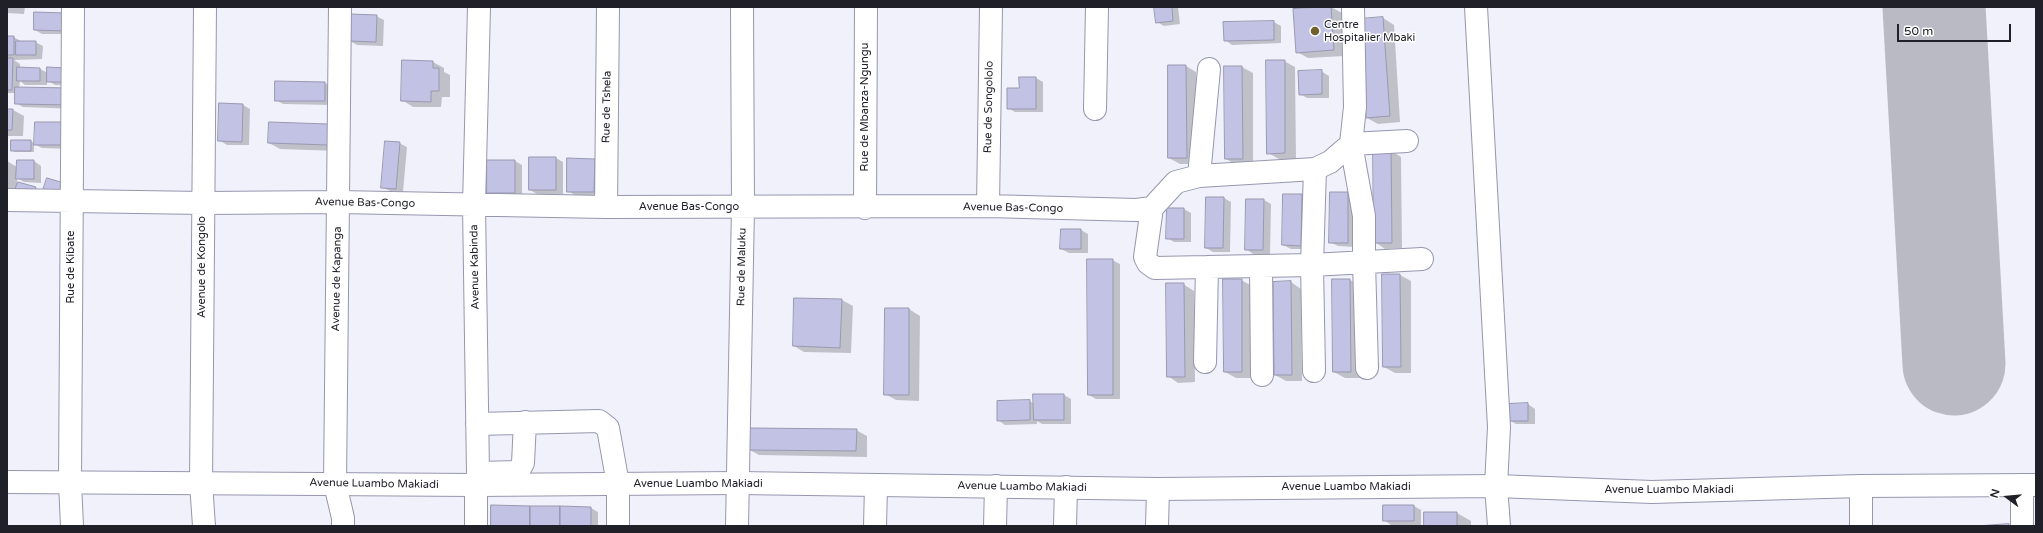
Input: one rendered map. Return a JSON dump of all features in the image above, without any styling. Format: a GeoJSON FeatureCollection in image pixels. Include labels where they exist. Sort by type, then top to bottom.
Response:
{"type":"FeatureCollection","features":[{"type":"Feature","properties":{"kind":"street","name":"Rue de Kibate"},"geometry":{"type":"LineString","coordinates":[[72,526],[70,483],[73,7]]}},
{"type":"Feature","properties":{"kind":"street","name":"Avenue de Kongolo"},"geometry":{"type":"LineString","coordinates":[[204,526],[201,483],[205,7]]}},
{"type":"Feature","properties":{"kind":"street","name":"Avenue de Kapanga"},"geometry":{"type":"LineString","coordinates":[[340,7],[335,484],[344,518],[344,526]]}},
{"type":"Feature","properties":{"kind":"street","name":"Avenue Kabinda"},"geometry":{"type":"LineString","coordinates":[[476,526],[477,424],[474,205],[479,7]]}},
{"type":"Feature","properties":{"kind":"street","name":"Rue de Tshela"},"geometry":{"type":"LineString","coordinates":[[606,208],[608,7]]}},
{"type":"Feature","properties":{"kind":"street","name":"Rue de Maluku"},"geometry":{"type":"LineString","coordinates":[[737,526],[743,207],[742,7]]}},
{"type":"Feature","properties":{"kind":"street","name":"Rue de Mbanza-Ngungu"},"geometry":{"type":"LineString","coordinates":[[865,208],[866,7]]}},
{"type":"Feature","properties":{"kind":"street","name":"Rue de Songololo"},"geometry":{"type":"LineString","coordinates":[[988,206],[991,7]]}},
{"type":"Feature","properties":{"kind":"street"},"geometry":{"type":"LineString","coordinates":[[1095,109],[1097,7]]}},
{"type":"Feature","properties":{"kind":"street"},"geometry":{"type":"LineString","coordinates":[[1353,7],[1355,107],[1351,144],[1364,216],[1367,368]]}},
{"type":"Feature","properties":{"kind":"street"},"geometry":{"type":"LineString","coordinates":[[1476,7],[1499,427],[1496,486],[1499,526]]}},
{"type":"Feature","properties":{"kind":"street"},"geometry":{"type":"LineString","coordinates":[[1199,176],[1209,69]]}},
{"type":"Feature","properties":{"kind":"street"},"geometry":{"type":"LineString","coordinates":[[1407,141],[1351,144],[1330,162],[1315,169],[1199,176],[1176,182],[1152,208],[1145,257],[1148,264],[1155,268],[1312,265],[1422,259]]}},
{"type":"Feature","properties":{"kind":"street"},"geometry":{"type":"LineString","coordinates":[[1314,371],[1312,265],[1315,169]]}},
{"type":"Feature","properties":{"kind":"street","name":"Avenue Bas-Congo"},"geometry":{"type":"LineString","coordinates":[[7,200],[203,203],[337,202],[606,208],[865,208],[988,206],[1136,210],[1152,208]]}},
{"type":"Feature","properties":{"kind":"street"},"geometry":{"type":"LineString","coordinates":[[1260,266],[1262,374]]}},
{"type":"Feature","properties":{"kind":"street"},"geometry":{"type":"LineString","coordinates":[[1205,362],[1207,267]]}},
{"type":"Feature","properties":{"kind":"street"},"geometry":{"type":"LineString","coordinates":[[477,424],[599,421],[608,428],[618,484],[618,526]]}},
{"type":"Feature","properties":{"kind":"street"},"geometry":{"type":"LineString","coordinates":[[477,479],[518,472],[523,463],[525,422]]}},
{"type":"Feature","properties":{"kind":"street","name":"Avenue Luambo Makiadi"},"geometry":{"type":"LineString","coordinates":[[7,482],[335,484],[477,479],[618,484],[738,483],[1158,489],[1496,486],[1652,492],[1861,486],[2029,485]]}},
{"type":"Feature","properties":{"kind":"street"},"geometry":{"type":"LineString","coordinates":[[2022,526],[2029,485]]}},
{"type":"Feature","properties":{"kind":"street"},"geometry":{"type":"LineString","coordinates":[[875,526],[876,486]]}},
{"type":"Feature","properties":{"kind":"street"},"geometry":{"type":"LineString","coordinates":[[995,526],[996,486]]}},
{"type":"Feature","properties":{"kind":"street"},"geometry":{"type":"LineString","coordinates":[[1861,486],[1861,526]]}},
{"type":"Feature","properties":{"kind":"street"},"geometry":{"type":"LineString","coordinates":[[1065,526],[1066,488]]}},
{"type":"Feature","properties":{"kind":"street"},"geometry":{"type":"LineString","coordinates":[[1157,526],[1158,489]]}},
{"type":"Feature","properties":{"kind":"building"},"geometry":{"type":"Polygon","coordinates":[[[1154,7],[1172,7],[1173,21],[1156,23],[1154,7]]]}},
{"type":"Feature","properties":{"kind":"building"},"geometry":{"type":"Polygon","coordinates":[[[1331,7],[1334,50],[1296,53],[1293,9],[1331,7]]]}},
{"type":"Feature","properties":{"kind":"building"},"geometry":{"type":"Polygon","coordinates":[[[34,12],[66,13],[66,31],[34,30],[34,12]]]}},
{"type":"Feature","properties":{"kind":"building"},"geometry":{"type":"Polygon","coordinates":[[[350,14],[377,15],[376,42],[349,41],[350,14]]]}},
{"type":"Feature","properties":{"kind":"building"},"geometry":{"type":"Polygon","coordinates":[[[1383,17],[1390,116],[1366,118],[1359,19],[1383,17]]]}},
{"type":"Feature","properties":{"kind":"building"},"geometry":{"type":"Polygon","coordinates":[[[1274,21],[1274,40],[1224,41],[1223,22],[1274,21]]]}},
{"type":"Feature","properties":{"kind":"building"},"geometry":{"type":"Polygon","coordinates":[[[7,36],[14,36],[14,55],[7,55],[7,36]]]}},
{"type":"Feature","properties":{"kind":"building"},"geometry":{"type":"Polygon","coordinates":[[[16,41],[36,41],[36,55],[16,55],[16,41]]]}},
{"type":"Feature","properties":{"kind":"building"},"geometry":{"type":"Polygon","coordinates":[[[7,58],[13,58],[12,90],[7,90],[7,58]]]}},
{"type":"Feature","properties":{"kind":"building"},"geometry":{"type":"Polygon","coordinates":[[[402,60],[433,61],[433,68],[439,68],[439,91],[431,91],[431,102],[401,101],[402,60]]]}},
{"type":"Feature","properties":{"kind":"building"},"geometry":{"type":"Polygon","coordinates":[[[1266,60],[1285,60],[1285,153],[1267,154],[1266,60]]]}},
{"type":"Feature","properties":{"kind":"building"},"geometry":{"type":"Polygon","coordinates":[[[1168,65],[1186,65],[1187,158],[1168,158],[1168,65]]]}},
{"type":"Feature","properties":{"kind":"building"},"geometry":{"type":"Polygon","coordinates":[[[1224,66],[1242,66],[1243,159],[1225,159],[1224,66]]]}},
{"type":"Feature","properties":{"kind":"building"},"geometry":{"type":"Polygon","coordinates":[[[17,67],[40,68],[40,81],[17,81],[17,67]]]}},
{"type":"Feature","properties":{"kind":"building"},"geometry":{"type":"Polygon","coordinates":[[[47,67],[66,68],[66,82],[47,82],[47,67]]]}},
{"type":"Feature","properties":{"kind":"building"},"geometry":{"type":"Polygon","coordinates":[[[1322,70],[1322,94],[1299,95],[1298,71],[1322,70]]]}},
{"type":"Feature","properties":{"kind":"building"},"geometry":{"type":"Polygon","coordinates":[[[1019,77],[1036,77],[1036,109],[1007,109],[1007,88],[1019,88],[1019,77]]]}},
{"type":"Feature","properties":{"kind":"building"},"geometry":{"type":"Polygon","coordinates":[[[275,81],[325,82],[325,101],[275,101],[275,81]]]}},
{"type":"Feature","properties":{"kind":"building"},"geometry":{"type":"Polygon","coordinates":[[[15,87],[70,88],[70,105],[15,104],[15,87]]]}},
{"type":"Feature","properties":{"kind":"building"},"geometry":{"type":"Polygon","coordinates":[[[219,103],[243,104],[242,142],[218,141],[219,103]]]}},
{"type":"Feature","properties":{"kind":"building"},"geometry":{"type":"Polygon","coordinates":[[[7,109],[13,109],[12,130],[7,130],[7,109]]]}},
{"type":"Feature","properties":{"kind":"building"},"geometry":{"type":"Polygon","coordinates":[[[35,122],[63,122],[62,145],[34,145],[35,122]]]}},
{"type":"Feature","properties":{"kind":"building"},"geometry":{"type":"Polygon","coordinates":[[[269,122],[328,124],[328,145],[268,143],[269,122]]]}},
{"type":"Feature","properties":{"kind":"building"},"geometry":{"type":"Polygon","coordinates":[[[11,140],[31,140],[31,151],[11,151],[11,140]]]}},
{"type":"Feature","properties":{"kind":"building"},"geometry":{"type":"Polygon","coordinates":[[[385,141],[400,142],[396,189],[381,188],[385,141]]]}},
{"type":"Feature","properties":{"kind":"building"},"geometry":{"type":"Polygon","coordinates":[[[1373,149],[1391,149],[1392,243],[1374,243],[1373,149]]]}},
{"type":"Feature","properties":{"kind":"building"},"geometry":{"type":"Polygon","coordinates":[[[529,157],[556,157],[556,190],[529,190],[529,157]]]}},
{"type":"Feature","properties":{"kind":"building"},"geometry":{"type":"Polygon","coordinates":[[[567,158],[595,159],[594,192],[567,192],[567,158]]]}},
{"type":"Feature","properties":{"kind":"building"},"geometry":{"type":"Polygon","coordinates":[[[17,160],[34,160],[34,179],[16,179],[17,160]]]}},
{"type":"Feature","properties":{"kind":"building"},"geometry":{"type":"Polygon","coordinates":[[[487,160],[515,160],[515,193],[487,193],[487,160]]]}},
{"type":"Feature","properties":{"kind":"building"},"geometry":{"type":"Polygon","coordinates":[[[47,178],[64,183],[60,195],[43,190],[47,178]]]}},
{"type":"Feature","properties":{"kind":"building"},"geometry":{"type":"Polygon","coordinates":[[[18,182],[36,187],[34,195],[15,190],[18,182]]]}},
{"type":"Feature","properties":{"kind":"building"},"geometry":{"type":"Polygon","coordinates":[[[1330,192],[1348,192],[1348,243],[1329,243],[1330,192]]]}},
{"type":"Feature","properties":{"kind":"building"},"geometry":{"type":"Polygon","coordinates":[[[1283,194],[1302,194],[1301,246],[1282,245],[1283,194]]]}},
{"type":"Feature","properties":{"kind":"building"},"geometry":{"type":"Polygon","coordinates":[[[1206,197],[1224,197],[1223,248],[1205,248],[1206,197]]]}},
{"type":"Feature","properties":{"kind":"building"},"geometry":{"type":"Polygon","coordinates":[[[1246,199],[1264,199],[1263,250],[1245,250],[1246,199]]]}},
{"type":"Feature","properties":{"kind":"building"},"geometry":{"type":"Polygon","coordinates":[[[1167,208],[1184,208],[1184,239],[1166,239],[1167,208]]]}},
{"type":"Feature","properties":{"kind":"building"},"geometry":{"type":"Polygon","coordinates":[[[1061,229],[1081,229],[1081,249],[1060,249],[1061,229]]]}},
{"type":"Feature","properties":{"kind":"building"},"geometry":{"type":"Polygon","coordinates":[[[1087,259],[1113,259],[1113,395],[1088,395],[1087,259]]]}},
{"type":"Feature","properties":{"kind":"building"},"geometry":{"type":"Polygon","coordinates":[[[1382,274],[1400,274],[1401,367],[1383,367],[1382,274]]]}},
{"type":"Feature","properties":{"kind":"building"},"geometry":{"type":"Polygon","coordinates":[[[1223,279],[1242,279],[1242,372],[1224,372],[1223,279]]]}},
{"type":"Feature","properties":{"kind":"building"},"geometry":{"type":"Polygon","coordinates":[[[1332,279],[1350,279],[1351,372],[1333,372],[1332,279]]]}},
{"type":"Feature","properties":{"kind":"building"},"geometry":{"type":"Polygon","coordinates":[[[1291,281],[1292,375],[1274,375],[1273,282],[1291,281]]]}},
{"type":"Feature","properties":{"kind":"building"},"geometry":{"type":"Polygon","coordinates":[[[1166,283],[1184,283],[1185,377],[1167,377],[1166,283]]]}},
{"type":"Feature","properties":{"kind":"building"},"geometry":{"type":"Polygon","coordinates":[[[794,298],[842,299],[840,348],[793,346],[794,298]]]}},
{"type":"Feature","properties":{"kind":"building"},"geometry":{"type":"Polygon","coordinates":[[[885,308],[909,308],[909,395],[884,395],[885,308]]]}},
{"type":"Feature","properties":{"kind":"building"},"geometry":{"type":"Polygon","coordinates":[[[1033,394],[1064,394],[1064,420],[1034,420],[1033,394]]]}},
{"type":"Feature","properties":{"kind":"building"},"geometry":{"type":"Polygon","coordinates":[[[1030,400],[1030,420],[997,421],[997,401],[1030,400]]]}},
{"type":"Feature","properties":{"kind":"building"},"geometry":{"type":"Polygon","coordinates":[[[1528,403],[1528,421],[1508,421],[1508,404],[1528,403]]]}},
{"type":"Feature","properties":{"kind":"building"},"geometry":{"type":"Polygon","coordinates":[[[747,428],[857,429],[856,451],[747,450],[747,428]]]}},
{"type":"Feature","properties":{"kind":"building"},"geometry":{"type":"Polygon","coordinates":[[[491,505],[530,506],[530,526],[491,526],[491,505]]]}},
{"type":"Feature","properties":{"kind":"building"},"geometry":{"type":"Polygon","coordinates":[[[1383,505],[1414,505],[1414,521],[1383,521],[1383,505]]]}},
{"type":"Feature","properties":{"kind":"building"},"geometry":{"type":"Polygon","coordinates":[[[530,506],[560,506],[560,526],[530,526],[530,506]]]}},
{"type":"Feature","properties":{"kind":"building"},"geometry":{"type":"Polygon","coordinates":[[[560,506],[591,507],[591,526],[560,526],[560,506]]]}},
{"type":"Feature","properties":{"kind":"building"},"geometry":{"type":"Polygon","coordinates":[[[1424,512],[1457,512],[1457,526],[1424,526],[1424,512]]]}},
{"type":"Feature","properties":{"kind":"building"},"geometry":{"type":"Polygon","coordinates":[[[2009,524],[2009,526],[1977,526],[2009,524]]]}},
{"type":"Feature","properties":{"kind":"runway"},"geometry":{"type":"LineString","coordinates":[[1934,7],[1954,364]]}},
{"type":"Feature","properties":{"kind":"place","name":"Centre Hospitalier Mbaki"},"geometry":{"type":"Point","coordinates":[1315,31]}}]}
